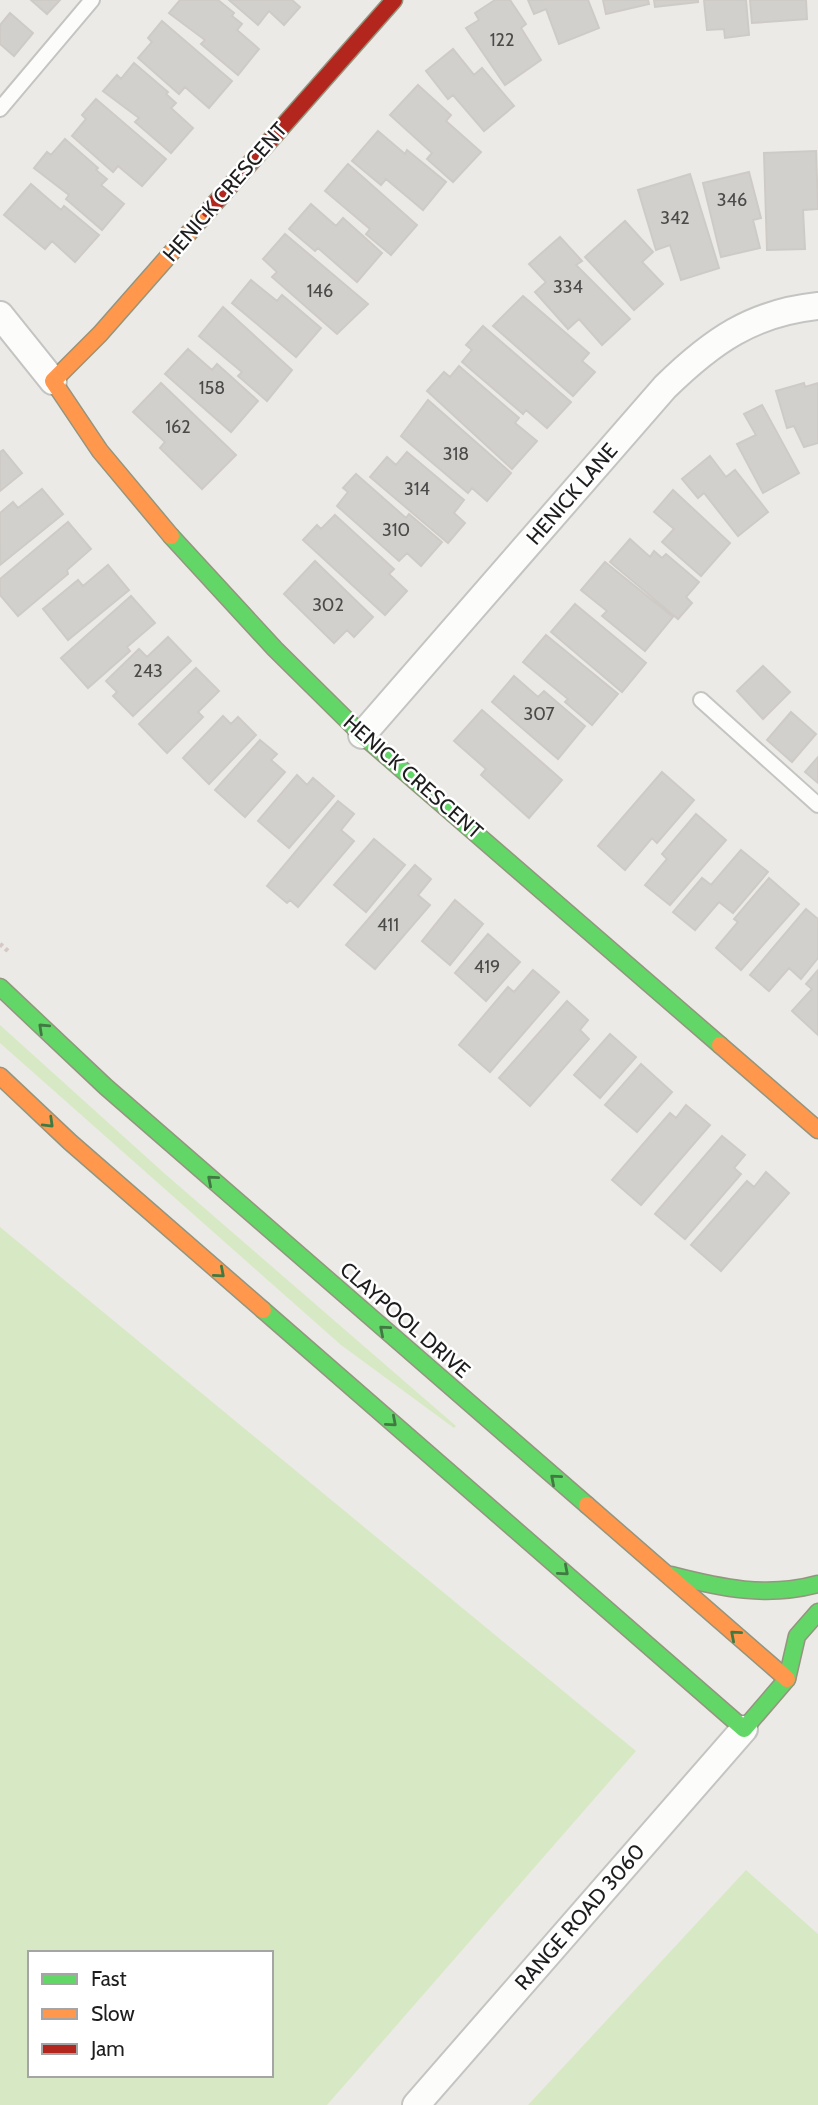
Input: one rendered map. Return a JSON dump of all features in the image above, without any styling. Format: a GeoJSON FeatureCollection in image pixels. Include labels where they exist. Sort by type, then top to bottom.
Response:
{"type":"FeatureCollection","features":[{"type":"Feature","properties":{"kind":"main road","name":"HENICK CRESCENT"},"geometry":{"type":"LineString","coordinates":[[394,0],[100,334],[53,381],[74,417],[142,504],[291,668],[362,735],[818,1130]]}},
{"type":"Feature","properties":{"kind":"main road","name":"CLAYPOOL DRIVE"},"geometry":{"type":"LineString","coordinates":[[0,987],[106,1087],[787,1679]]}},
{"type":"Feature","properties":{"kind":"main road"},"geometry":{"type":"LineString","coordinates":[[0,1076],[80,1152],[744,1728],[787,1679],[797,1636],[818,1612]]}},
{"type":"Feature","properties":{"kind":"main road"},"geometry":{"type":"LineString","coordinates":[[662,1572],[720,1588],[770,1593],[796,1591],[818,1584]]}},
{"type":"Feature","properties":{"kind":"main road"},"geometry":{"type":"LineString","coordinates":[[787,1679],[808,1673]]}},
{"type":"Feature","properties":{"kind":"street","name":"HENICK LANE"},"geometry":{"type":"LineString","coordinates":[[362,735],[665,387],[690,362],[718,341],[751,322],[786,310],[818,306]]}},
{"type":"Feature","properties":{"kind":"street","name":"HENICK CRESCENT"},"geometry":{"type":"LineString","coordinates":[[0,314],[53,381]]}},
{"type":"Feature","properties":{"kind":"street","name":"RANGE ROAD 3060"},"geometry":{"type":"LineString","coordinates":[[416,2105],[744,1728]]}},
{"type":"Feature","properties":{"kind":"lane"},"geometry":{"type":"LineString","coordinates":[[0,109],[92,0]]}},
{"type":"Feature","properties":{"kind":"lane"},"geometry":{"type":"LineString","coordinates":[[701,700],[818,805]]}},
{"type":"Feature","properties":{"kind":"green space"},"geometry":{"type":"Polygon","coordinates":[[[0,1025],[164,1173],[456,1426],[454,1428],[341,1345],[0,1043],[0,1025]]]}},
{"type":"Feature","properties":{"kind":"green space"},"geometry":{"type":"Polygon","coordinates":[[[0,1227],[636,1751],[327,2105],[0,2105],[0,1227]]]}},
{"type":"Feature","properties":{"kind":"green space"},"geometry":{"type":"Polygon","coordinates":[[[746,1870],[818,1934],[818,2105],[528,2105],[746,1870]]]}},
{"type":"Feature","properties":{"kind":"building"},"geometry":{"type":"Polygon","coordinates":[[[31,0],[60,0],[47,14],[31,0]]]}},
{"type":"Feature","properties":{"kind":"building"},"geometry":{"type":"Polygon","coordinates":[[[180,0],[218,0],[234,13],[232,16],[242,24],[237,30],[259,49],[238,75],[201,44],[205,40],[169,13],[180,0]]]}},
{"type":"Feature","properties":{"kind":"building"},"geometry":{"type":"Polygon","coordinates":[[[229,0],[292,0],[300,7],[284,25],[269,11],[258,25],[229,0]]]}},
{"type":"Feature","properties":{"kind":"building"},"geometry":{"type":"Polygon","coordinates":[[[495,0],[510,0],[526,24],[521,28],[541,60],[505,85],[466,28],[479,20],[475,13],[495,0]]]}},
{"type":"Feature","properties":{"kind":"building"},"geometry":{"type":"Polygon","coordinates":[[[528,0],[588,0],[599,28],[559,44],[546,9],[534,14],[528,0]]]}},
{"type":"Feature","properties":{"kind":"building"},"geometry":{"type":"Polygon","coordinates":[[[603,0],[648,0],[649,4],[606,14],[603,0]]]}},
{"type":"Feature","properties":{"kind":"building"},"geometry":{"type":"Polygon","coordinates":[[[654,0],[698,0],[698,2],[655,7],[654,0]]]}},
{"type":"Feature","properties":{"kind":"building"},"geometry":{"type":"Polygon","coordinates":[[[704,0],[746,0],[749,35],[725,38],[724,29],[707,30],[704,0]]]}},
{"type":"Feature","properties":{"kind":"building"},"geometry":{"type":"Polygon","coordinates":[[[750,0],[806,0],[807,19],[752,23],[750,0]]]}},
{"type":"Feature","properties":{"kind":"building"},"geometry":{"type":"Polygon","coordinates":[[[10,13],[33,33],[14,56],[0,44],[0,25],[10,13]]]}},
{"type":"Feature","properties":{"kind":"building"},"geometry":{"type":"Polygon","coordinates":[[[162,21],[232,81],[209,108],[185,87],[179,94],[138,58],[152,42],[148,38],[162,21]]]}},
{"type":"Feature","properties":{"kind":"building"},"geometry":{"type":"Polygon","coordinates":[[[453,49],[474,75],[482,68],[514,106],[484,131],[453,95],[448,99],[426,71],[453,49]]]}},
{"type":"Feature","properties":{"kind":"building"},"geometry":{"type":"Polygon","coordinates":[[[134,63],[168,92],[166,94],[176,103],[171,108],[193,128],[171,153],[135,122],[139,118],[103,91],[117,75],[121,79],[134,63]]]}},
{"type":"Feature","properties":{"kind":"building"},"geometry":{"type":"Polygon","coordinates":[[[418,85],[451,115],[446,121],[481,152],[453,182],[427,159],[432,153],[390,115],[418,85]]]}},
{"type":"Feature","properties":{"kind":"building"},"geometry":{"type":"Polygon","coordinates":[[[96,99],[166,159],[142,186],[118,166],[113,172],[72,136],[86,119],[82,115],[96,99]]]}},
{"type":"Feature","properties":{"kind":"building"},"geometry":{"type":"Polygon","coordinates":[[[378,131],[405,154],[407,150],[446,182],[423,210],[386,179],[381,185],[352,161],[378,131]]]}},
{"type":"Feature","properties":{"kind":"building"},"geometry":{"type":"Polygon","coordinates":[[[65,139],[98,168],[96,170],[107,179],[101,185],[124,204],[102,230],[66,199],[69,195],[34,168],[47,152],[51,155],[65,139]]]}},
{"type":"Feature","properties":{"kind":"building"},"geometry":{"type":"Polygon","coordinates":[[[816,151],[818,209],[803,210],[805,249],[767,250],[764,153],[816,151]]]}},
{"type":"Feature","properties":{"kind":"building"},"geometry":{"type":"Polygon","coordinates":[[[348,164],[417,225],[391,255],[366,234],[370,229],[325,191],[348,164]]]}},
{"type":"Feature","properties":{"kind":"building"},"geometry":{"type":"Polygon","coordinates":[[[749,172],[761,218],[753,220],[760,248],[721,257],[703,183],[749,172]]]}},
{"type":"Feature","properties":{"kind":"building"},"geometry":{"type":"Polygon","coordinates":[[[690,174],[719,268],[681,280],[670,245],[656,250],[638,190],[690,174]]]}},
{"type":"Feature","properties":{"kind":"building"},"geometry":{"type":"Polygon","coordinates":[[[31,184],[61,210],[64,206],[99,235],[75,262],[52,241],[45,249],[4,215],[31,184]]]}},
{"type":"Feature","properties":{"kind":"building"},"geometry":{"type":"Polygon","coordinates":[[[311,204],[336,226],[343,218],[382,253],[357,282],[318,248],[315,251],[289,229],[311,204]]]}},
{"type":"Feature","properties":{"kind":"building"},"geometry":{"type":"Polygon","coordinates":[[[625,221],[653,252],[642,262],[663,284],[634,310],[585,257],[625,221]]]}},
{"type":"Feature","properties":{"kind":"building"},"geometry":{"type":"Polygon","coordinates":[[[285,234],[368,304],[337,334],[272,277],[277,272],[263,259],[285,234]]]}},
{"type":"Feature","properties":{"kind":"building"},"geometry":{"type":"Polygon","coordinates":[[[560,237],[582,261],[576,265],[630,319],[602,345],[579,319],[568,329],[535,292],[546,282],[529,264],[560,237]]]}},
{"type":"Feature","properties":{"kind":"building"},"geometry":{"type":"Polygon","coordinates":[[[251,280],[277,301],[282,295],[321,328],[296,357],[232,303],[251,280]]]}},
{"type":"Feature","properties":{"kind":"building"},"geometry":{"type":"Polygon","coordinates":[[[523,296],[589,353],[582,361],[595,372],[573,396],[493,326],[523,296]]]}},
{"type":"Feature","properties":{"kind":"building"},"geometry":{"type":"Polygon","coordinates":[[[223,307],[292,370],[267,401],[238,376],[242,372],[199,336],[223,307]]]}},
{"type":"Feature","properties":{"kind":"building"},"geometry":{"type":"Polygon","coordinates":[[[483,326],[571,402],[547,428],[526,410],[523,414],[462,362],[472,350],[466,345],[483,326]]]}},
{"type":"Feature","properties":{"kind":"building"},"geometry":{"type":"Polygon","coordinates":[[[188,349],[212,370],[217,364],[258,401],[231,432],[165,374],[188,349]]]}},
{"type":"Feature","properties":{"kind":"building"},"geometry":{"type":"Polygon","coordinates":[[[459,366],[519,418],[515,423],[537,441],[512,469],[427,391],[444,372],[450,377],[459,366]]]}},
{"type":"Feature","properties":{"kind":"building"},"geometry":{"type":"Polygon","coordinates":[[[161,383],[236,455],[202,489],[160,448],[165,442],[133,412],[161,383]]]}},
{"type":"Feature","properties":{"kind":"building"},"geometry":{"type":"Polygon","coordinates":[[[804,383],[805,387],[818,383],[818,443],[804,447],[794,426],[787,428],[776,391],[804,383]]]}},
{"type":"Feature","properties":{"kind":"building"},"geometry":{"type":"Polygon","coordinates":[[[428,400],[511,473],[487,501],[472,488],[468,493],[401,436],[428,400]]]}},
{"type":"Feature","properties":{"kind":"building"},"geometry":{"type":"Polygon","coordinates":[[[762,405],[799,473],[763,493],[737,444],[756,435],[744,414],[762,405]]]}},
{"type":"Feature","properties":{"kind":"building"},"geometry":{"type":"Polygon","coordinates":[[[3,450],[22,473],[0,491],[0,452],[3,450]]]}},
{"type":"Feature","properties":{"kind":"building"},"geometry":{"type":"Polygon","coordinates":[[[407,452],[464,500],[454,513],[465,523],[448,543],[370,477],[387,457],[396,465],[407,452]]]}},
{"type":"Feature","properties":{"kind":"building"},"geometry":{"type":"Polygon","coordinates":[[[710,456],[726,477],[735,470],[768,512],[738,536],[704,493],[698,498],[682,479],[710,456]]]}},
{"type":"Feature","properties":{"kind":"building"},"geometry":{"type":"Polygon","coordinates":[[[356,474],[406,518],[409,514],[442,542],[421,566],[407,553],[399,561],[337,506],[348,492],[343,488],[356,474]]]}},
{"type":"Feature","properties":{"kind":"building"},"geometry":{"type":"Polygon","coordinates":[[[42,489],[63,514],[0,565],[0,513],[13,502],[18,508],[42,489]]]}},
{"type":"Feature","properties":{"kind":"building"},"geometry":{"type":"Polygon","coordinates":[[[673,490],[730,543],[701,576],[662,542],[674,529],[654,512],[673,490]]]}},
{"type":"Feature","properties":{"kind":"building"},"geometry":{"type":"Polygon","coordinates":[[[335,515],[394,569],[389,574],[407,591],[385,615],[303,540],[317,525],[321,529],[335,515]]]}},
{"type":"Feature","properties":{"kind":"building"},"geometry":{"type":"Polygon","coordinates":[[[68,522],[91,549],[67,570],[68,574],[18,616],[0,595],[0,579],[68,522]]]}},
{"type":"Feature","properties":{"kind":"building"},"geometry":{"type":"Polygon","coordinates":[[[630,539],[650,557],[654,551],[662,558],[666,554],[699,582],[686,597],[692,603],[678,619],[610,562],[630,539]]]}},
{"type":"Feature","properties":{"kind":"building"},"geometry":{"type":"Polygon","coordinates":[[[315,561],[373,617],[354,637],[347,630],[334,643],[284,594],[315,561]]]}},
{"type":"Feature","properties":{"kind":"building"},"geometry":{"type":"Polygon","coordinates":[[[605,562],[673,617],[645,651],[602,616],[607,611],[581,590],[605,562]]]}},
{"type":"Feature","properties":{"kind":"building"},"geometry":{"type":"Polygon","coordinates":[[[108,565],[129,590],[68,640],[43,609],[78,580],[83,586],[108,565]]]}},
{"type":"Feature","properties":{"kind":"building"},"geometry":{"type":"Polygon","coordinates":[[[131,596],[155,623],[127,647],[130,651],[88,688],[61,658],[131,596]]]}},
{"type":"Feature","properties":{"kind":"building"},"geometry":{"type":"Polygon","coordinates":[[[575,604],[646,663],[622,692],[551,632],[575,604]]]}},
{"type":"Feature","properties":{"kind":"building"},"geometry":{"type":"Polygon","coordinates":[[[546,635],[618,694],[592,725],[565,702],[568,699],[523,662],[546,635]]]}},
{"type":"Feature","properties":{"kind":"building"},"geometry":{"type":"Polygon","coordinates":[[[168,637],[191,661],[133,716],[113,696],[117,692],[106,681],[139,649],[147,657],[168,637]]]}},
{"type":"Feature","properties":{"kind":"building"},"geometry":{"type":"Polygon","coordinates":[[[763,666],[790,692],[763,719],[737,691],[763,666]]]}},
{"type":"Feature","properties":{"kind":"building"},"geometry":{"type":"Polygon","coordinates":[[[196,668],[219,691],[198,712],[203,717],[167,753],[139,724],[196,668]]]}},
{"type":"Feature","properties":{"kind":"building"},"geometry":{"type":"Polygon","coordinates":[[[514,676],[538,697],[544,691],[585,726],[558,759],[492,702],[514,676]]]}},
{"type":"Feature","properties":{"kind":"building"},"geometry":{"type":"Polygon","coordinates":[[[482,710],[562,780],[529,818],[481,775],[486,769],[454,741],[482,710]]]}},
{"type":"Feature","properties":{"kind":"building"},"geometry":{"type":"Polygon","coordinates":[[[791,712],[816,734],[792,762],[767,740],[791,712]]]}},
{"type":"Feature","properties":{"kind":"building"},"geometry":{"type":"Polygon","coordinates":[[[223,716],[231,724],[238,717],[256,735],[209,784],[183,758],[223,716]]]}},
{"type":"Feature","properties":{"kind":"building"},"geometry":{"type":"Polygon","coordinates":[[[260,740],[277,754],[271,760],[285,772],[245,817],[215,790],[260,740]]]}},
{"type":"Feature","properties":{"kind":"building"},"geometry":{"type":"Polygon","coordinates":[[[818,757],[818,783],[805,772],[818,757]]]}},
{"type":"Feature","properties":{"kind":"building"},"geometry":{"type":"Polygon","coordinates":[[[662,772],[694,800],[657,843],[652,838],[625,870],[598,846],[662,772]]]}},
{"type":"Feature","properties":{"kind":"building"},"geometry":{"type":"Polygon","coordinates":[[[297,775],[307,785],[313,778],[334,796],[289,848],[258,821],[297,775]]]}},
{"type":"Feature","properties":{"kind":"building"},"geometry":{"type":"Polygon","coordinates":[[[338,801],[354,814],[341,830],[354,841],[298,907],[290,900],[287,903],[267,886],[338,801]]]}},
{"type":"Feature","properties":{"kind":"building"},"geometry":{"type":"Polygon","coordinates":[[[696,814],[726,840],[670,905],[645,885],[667,859],[662,854],[696,814]]]}},
{"type":"Feature","properties":{"kind":"building"},"geometry":{"type":"Polygon","coordinates":[[[374,839],[405,865],[366,912],[334,885],[374,839]]]}},
{"type":"Feature","properties":{"kind":"building"},"geometry":{"type":"Polygon","coordinates":[[[741,850],[768,872],[733,913],[719,902],[695,930],[673,912],[702,878],[711,885],[741,850]]]}},
{"type":"Feature","properties":{"kind":"building"},"geometry":{"type":"Polygon","coordinates":[[[415,865],[431,879],[418,895],[430,905],[375,969],[346,945],[415,865]]]}},
{"type":"Feature","properties":{"kind":"building"},"geometry":{"type":"Polygon","coordinates":[[[769,878],[799,904],[741,970],[716,948],[738,922],[734,919],[769,878]]]}},
{"type":"Feature","properties":{"kind":"building"},"geometry":{"type":"Polygon","coordinates":[[[455,900],[483,924],[450,965],[422,941],[455,900]]]}},
{"type":"Feature","properties":{"kind":"building"},"geometry":{"type":"Polygon","coordinates":[[[806,909],[818,919],[818,958],[801,979],[789,968],[769,991],[750,975],[806,909]]]}},
{"type":"Feature","properties":{"kind":"building"},"geometry":{"type":"Polygon","coordinates":[[[488,934],[520,962],[486,1001],[455,973],[488,934]]]}},
{"type":"Feature","properties":{"kind":"building"},"geometry":{"type":"Polygon","coordinates":[[[533,970],[559,992],[490,1072],[459,1045],[508,987],[514,992],[533,970]]]}},
{"type":"Feature","properties":{"kind":"building"},"geometry":{"type":"Polygon","coordinates":[[[818,970],[818,1035],[792,1011],[812,989],[806,984],[818,970]]]}},
{"type":"Feature","properties":{"kind":"building"},"geometry":{"type":"Polygon","coordinates":[[[567,1001],[588,1020],[580,1030],[589,1039],[530,1106],[499,1078],[567,1001]]]}},
{"type":"Feature","properties":{"kind":"building"},"geometry":{"type":"Polygon","coordinates":[[[610,1034],[636,1057],[600,1098],[574,1075],[610,1034]]]}},
{"type":"Feature","properties":{"kind":"building"},"geometry":{"type":"Polygon","coordinates":[[[641,1064],[672,1092],[637,1132],[605,1105],[641,1064]]]}},
{"type":"Feature","properties":{"kind":"building"},"geometry":{"type":"Polygon","coordinates":[[[686,1105],[710,1125],[641,1205],[612,1180],[670,1113],[676,1118],[686,1105]]]}},
{"type":"Feature","properties":{"kind":"building"},"geometry":{"type":"Polygon","coordinates":[[[722,1136],[745,1155],[734,1168],[741,1174],[685,1239],[655,1214],[722,1136]]]}},
{"type":"Feature","properties":{"kind":"building"},"geometry":{"type":"Polygon","coordinates":[[[766,1172],[789,1193],[721,1271],[691,1245],[747,1181],[754,1187],[766,1172]]]}},
{"type":"Feature","properties":{"kind":"traffic: fast"},"geometry":{"type":"LineString","coordinates":[[171,536],[275,649],[362,735],[720,1045]]}},
{"type":"Feature","properties":{"kind":"traffic: fast"},"geometry":{"type":"LineString","coordinates":[[0,987],[106,1087],[587,1505]]}},
{"type":"Feature","properties":{"kind":"traffic: fast"},"geometry":{"type":"LineString","coordinates":[[263,1310],[744,1729],[787,1679],[797,1636],[818,1612]]}},
{"type":"Feature","properties":{"kind":"traffic: fast"},"geometry":{"type":"LineString","coordinates":[[671,1575],[744,1590],[781,1590],[818,1584]]}},
{"type":"Feature","properties":{"kind":"traffic: slow"},"geometry":{"type":"LineString","coordinates":[[171,536],[100,451],[53,381],[100,334],[209,210]]}},
{"type":"Feature","properties":{"kind":"traffic: slow"},"geometry":{"type":"LineString","coordinates":[[720,1045],[818,1130]]}},
{"type":"Feature","properties":{"kind":"traffic: slow"},"geometry":{"type":"LineString","coordinates":[[0,1076],[70,1142],[263,1310]]}},
{"type":"Feature","properties":{"kind":"traffic: slow"},"geometry":{"type":"LineString","coordinates":[[587,1505],[787,1679]]}},
{"type":"Feature","properties":{"kind":"traffic: jam"},"geometry":{"type":"LineString","coordinates":[[209,210],[394,0]]}}]}
